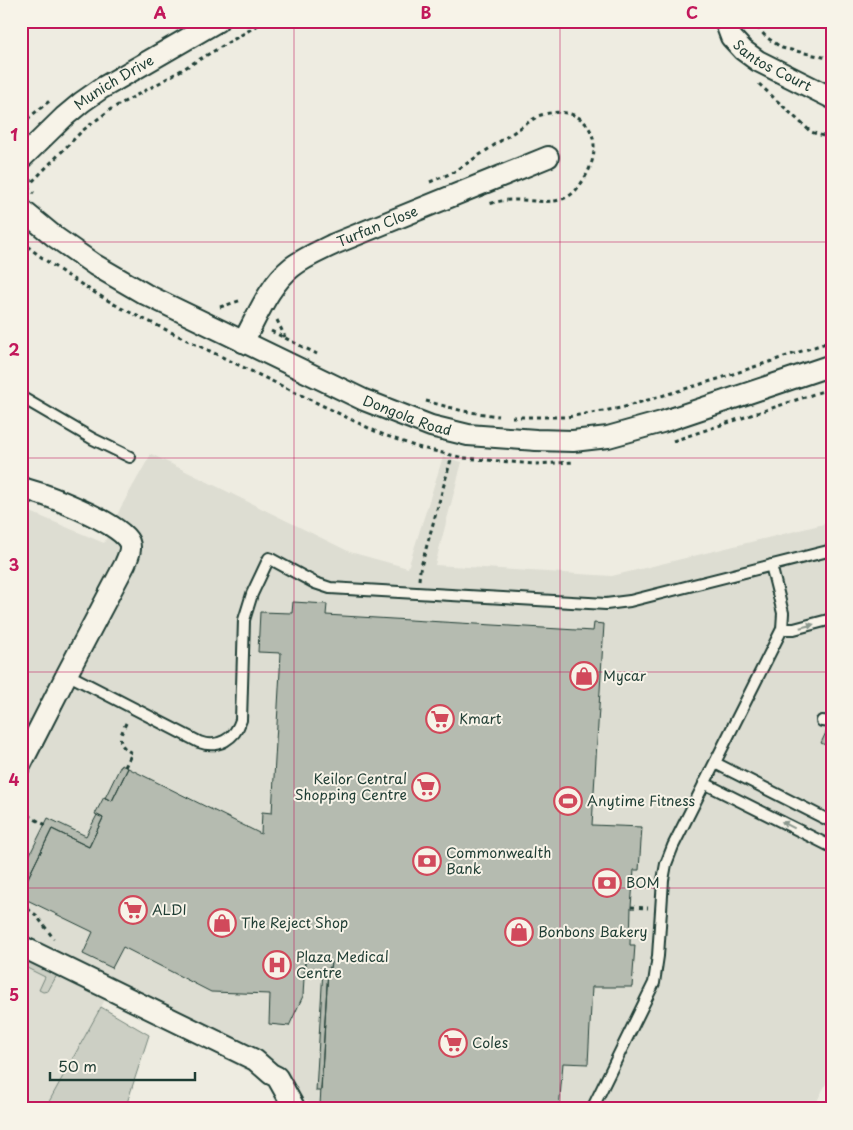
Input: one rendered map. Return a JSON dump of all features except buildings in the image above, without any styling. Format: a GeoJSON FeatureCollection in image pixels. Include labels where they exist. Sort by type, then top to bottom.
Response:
{"type":"FeatureCollection","features":[{"type":"Feature","properties":{"kind":"street","name":"Munich Drive"},"geometry":{"type":"LineString","coordinates":[[21,160],[64,117],[82,102],[102,88],[218,21]]}},
{"type":"Feature","properties":{"kind":"street","name":"Santos Court"},"geometry":{"type":"LineString","coordinates":[[725,21],[731,37],[742,50],[758,61],[832,98]]}},
{"type":"Feature","properties":{"kind":"street","name":"Turfan Close"},"geometry":{"type":"LineString","coordinates":[[243,342],[279,280],[292,267],[311,255],[548,157]]}},
{"type":"Feature","properties":{"kind":"street","name":"Dongola Road"},"geometry":{"type":"LineString","coordinates":[[21,209],[55,237],[95,265],[145,294],[364,400],[431,426],[468,435],[573,441],[608,437],[662,422],[832,365]]}},
{"type":"Feature","properties":{"kind":"street"},"geometry":{"type":"LineString","coordinates":[[21,488],[53,498],[100,520],[121,533],[130,544],[129,556],[21,764]]}},
{"type":"Feature","properties":{"kind":"street"},"geometry":{"type":"LineString","coordinates":[[21,946],[256,1060],[282,1083],[295,1109]]}},
{"type":"Feature","properties":{"kind":"street"},"geometry":{"type":"LineString","coordinates":[[270,1074],[278,1109]]}},
{"type":"Feature","properties":{"kind":"lane"},"geometry":{"type":"LineString","coordinates":[[21,397],[93,440],[130,457]]}},
{"type":"Feature","properties":{"kind":"lane"},"geometry":{"type":"LineString","coordinates":[[67,674],[204,743],[215,744],[228,740],[234,734],[241,720],[244,620],[252,594],[269,558],[323,586],[620,604],[832,550]]}},
{"type":"Feature","properties":{"kind":"lane"},"geometry":{"type":"LineString","coordinates":[[592,1109],[654,983],[658,963],[663,880],[666,864],[673,846],[782,629],[783,613],[770,565]]}},
{"type":"Feature","properties":{"kind":"lane"},"geometry":{"type":"LineString","coordinates":[[782,629],[794,629],[832,620]]}},
{"type":"Feature","properties":{"kind":"lane"},"geometry":{"type":"LineString","coordinates":[[715,763],[832,822]]}},
{"type":"Feature","properties":{"kind":"lane"},"geometry":{"type":"LineString","coordinates":[[704,783],[832,847]]}},
{"type":"Feature","properties":{"kind":"path"},"geometry":{"type":"LineString","coordinates":[[27,187],[82,131],[111,109],[265,21]]}},
{"type":"Feature","properties":{"kind":"path"},"geometry":{"type":"LineString","coordinates":[[752,21],[766,37],[782,48],[832,59]]}},
{"type":"Feature","properties":{"kind":"path"},"geometry":{"type":"LineString","coordinates":[[21,182],[41,198]]}},
{"type":"Feature","properties":{"kind":"path"},"geometry":{"type":"LineString","coordinates":[[21,241],[48,263],[90,291],[160,328],[379,433],[452,456],[534,464],[576,462]]}},
{"type":"Feature","properties":{"kind":"path"},"geometry":{"type":"LineString","coordinates":[[220,307],[242,300]]}},
{"type":"Feature","properties":{"kind":"path"},"geometry":{"type":"LineString","coordinates":[[211,303],[318,354]]}},
{"type":"Feature","properties":{"kind":"path"},"geometry":{"type":"LineString","coordinates":[[276,318],[285,337]]}},
{"type":"Feature","properties":{"kind":"path"},"geometry":{"type":"LineString","coordinates":[[419,400],[463,411],[506,417],[567,417],[621,408],[718,379],[832,341]]}},
{"type":"Feature","properties":{"kind":"path"},"geometry":{"type":"LineString","coordinates":[[666,443],[762,413],[832,388]]}},
{"type":"Feature","properties":{"kind":"path"},"geometry":{"type":"LineString","coordinates":[[418,593],[420,570],[452,456]]}},
{"type":"Feature","properties":{"kind":"path"},"geometry":{"type":"LineString","coordinates":[[125,767],[132,753],[122,747],[120,738],[133,708]]}},
{"type":"Feature","properties":{"kind":"path"},"geometry":{"type":"LineString","coordinates":[[21,812],[46,825]]}},
{"type":"Feature","properties":{"kind":"path"},"geometry":{"type":"LineString","coordinates":[[21,904],[36,915],[44,926]]}},
{"type":"Feature","properties":{"kind":"path"},"geometry":{"type":"LineString","coordinates":[[21,916],[26,907]]}},
{"type":"Feature","properties":{"kind":"shaded area","name":"Keilor Central Shopping Centre"},"geometry":{"type":"Polygon","coordinates":[[[151,454],[350,552],[408,568],[443,457],[462,462],[435,565],[612,576],[832,522],[832,1072],[813,1109],[322,1109],[106,998],[45,1109],[21,1109],[21,508],[104,543],[121,507],[151,454]]]}},
{"type":"Feature","properties":{"kind":"shaded area"},"geometry":{"type":"Polygon","coordinates":[[[27,959],[57,975],[48,991],[43,992],[39,990],[45,977],[23,966],[27,959]]]}},
{"type":"Feature","properties":{"kind":"shaded area"},"geometry":{"type":"Polygon","coordinates":[[[101,1007],[149,1035],[125,1109],[45,1109],[101,1007]]]}},
{"type":"Feature","properties":{"kind":"place","name":"Mycar"},"geometry":{"type":"Point","coordinates":[584,676]}},
{"type":"Feature","properties":{"kind":"place","name":"Kmart"},"geometry":{"type":"Point","coordinates":[440,719]}},
{"type":"Feature","properties":{"kind":"place","name":"Keilor Central Shopping Centre"},"geometry":{"type":"Point","coordinates":[426,787]}},
{"type":"Feature","properties":{"kind":"place","name":"Anytime Fitness"},"geometry":{"type":"Point","coordinates":[568,801]}},
{"type":"Feature","properties":{"kind":"place","name":"Commonwealth Bank"},"geometry":{"type":"Point","coordinates":[427,861]}},
{"type":"Feature","properties":{"kind":"place","name":"BOM"},"geometry":{"type":"Point","coordinates":[607,883]}},
{"type":"Feature","properties":{"kind":"place","name":"ALDI"},"geometry":{"type":"Point","coordinates":[133,910]}},
{"type":"Feature","properties":{"kind":"place","name":"The Reject Shop"},"geometry":{"type":"Point","coordinates":[222,923]}},
{"type":"Feature","properties":{"kind":"place","name":"Bonbons Bakery"},"geometry":{"type":"Point","coordinates":[519,932]}},
{"type":"Feature","properties":{"kind":"place","name":"Plaza Medical Centre"},"geometry":{"type":"Point","coordinates":[277,965]}},
{"type":"Feature","properties":{"kind":"place","name":"Coles"},"geometry":{"type":"Point","coordinates":[453,1043]}}]}
